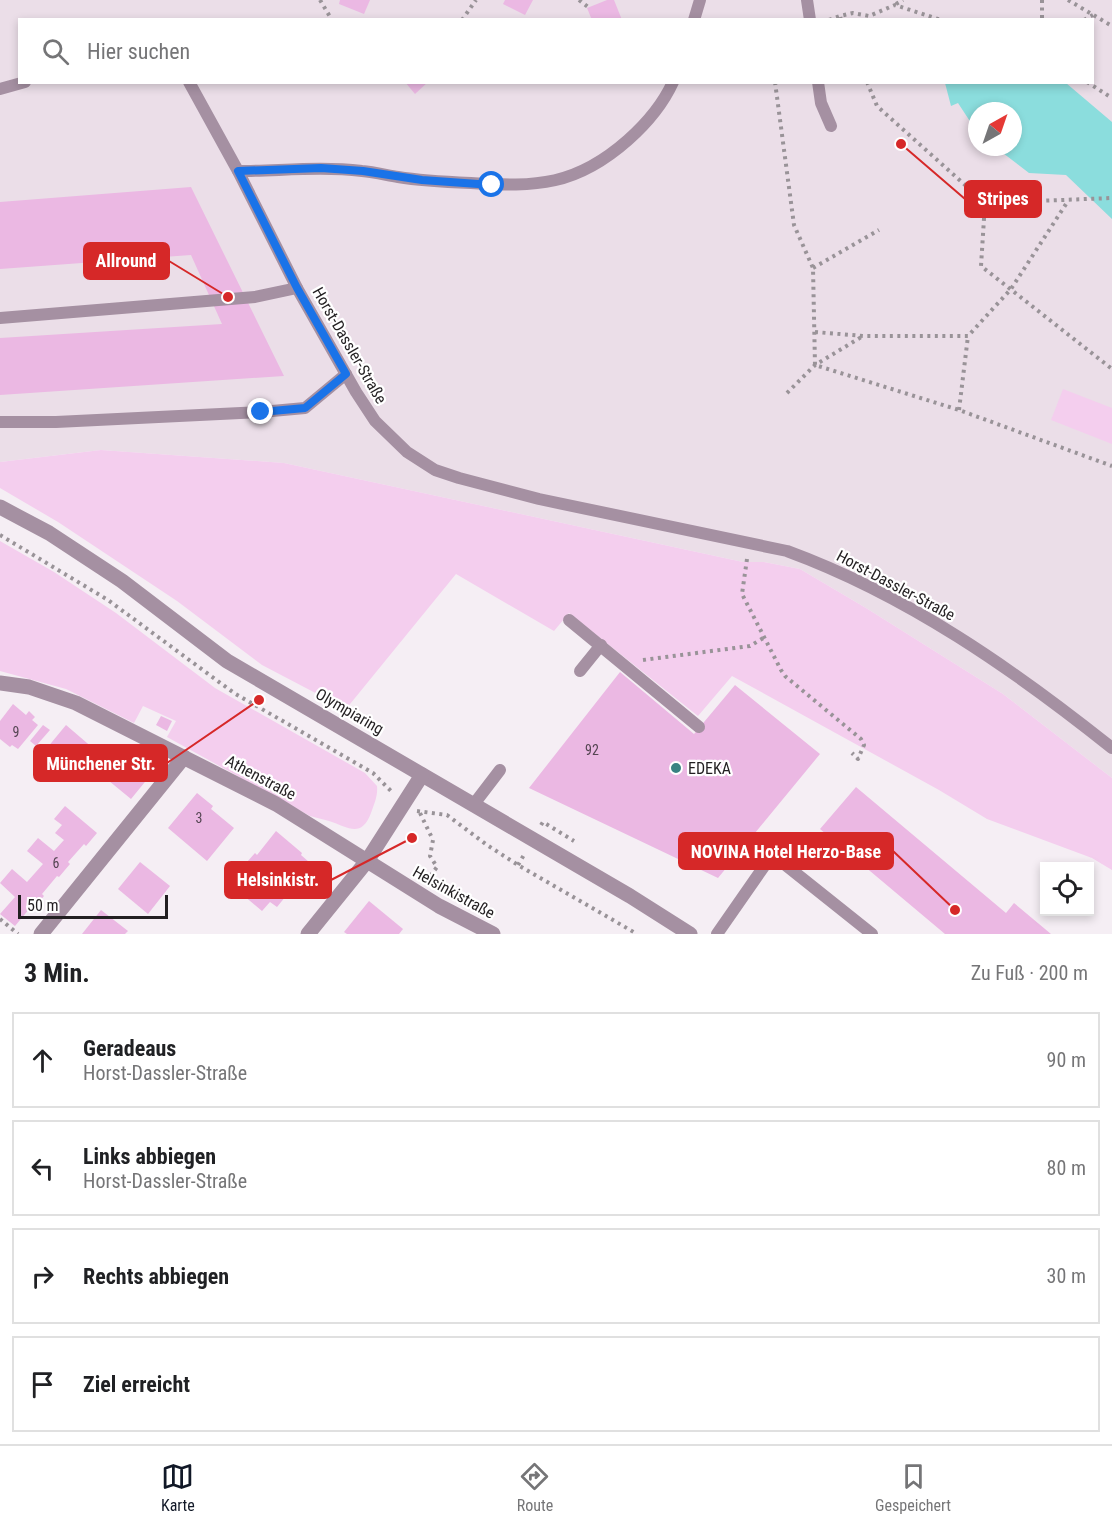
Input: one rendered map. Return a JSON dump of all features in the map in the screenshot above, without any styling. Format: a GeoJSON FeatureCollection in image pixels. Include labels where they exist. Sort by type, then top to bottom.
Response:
{"type":"FeatureCollection","features":[{"type":"Feature","properties":{"kind":"street","name":"Olympiaring"},"geometry":{"type":"LineString","coordinates":[[0,507],[49,533],[122,580],[227,661],[474,804],[690,934]]}},
{"type":"Feature","properties":{"kind":"street","name":"Athenstraße"},"geometry":{"type":"LineString","coordinates":[[0,683],[29,687],[76,703],[276,804],[367,861]]}},
{"type":"Feature","properties":{"kind":"street"},"geometry":{"type":"LineString","coordinates":[[41,934],[184,757]]}},
{"type":"Feature","properties":{"kind":"street"},"geometry":{"type":"LineString","coordinates":[[308,934],[367,861],[422,775]]}},
{"type":"Feature","properties":{"kind":"street","name":"Helsinkistraße"},"geometry":{"type":"LineString","coordinates":[[367,861],[439,906],[493,934]]}},
{"type":"Feature","properties":{"kind":"lane"},"geometry":{"type":"LineString","coordinates":[[695,18],[700,0]]}},
{"type":"Feature","properties":{"kind":"lane"},"geometry":{"type":"LineString","coordinates":[[807,0],[810,18]]}},
{"type":"Feature","properties":{"kind":"lane"},"geometry":{"type":"LineString","coordinates":[[0,89],[18,84]]}},
{"type":"Feature","properties":{"kind":"lane","name":"Horst-Dassler-Straße"},"geometry":{"type":"LineString","coordinates":[[190,84],[238,171],[297,288],[346,374],[368,411],[382,429],[406,452],[435,470],[459,478],[539,499],[787,551],[817,562],[865,583],[904,604],[1009,670],[1112,748]]}},
{"type":"Feature","properties":{"kind":"lane"},"geometry":{"type":"LineString","coordinates":[[238,171],[321,168],[363,171],[422,180],[492,185],[518,186],[550,182],[581,172],[614,152],[656,109],[672,84]]}},
{"type":"Feature","properties":{"kind":"lane"},"geometry":{"type":"LineString","coordinates":[[818,84],[820,102],[831,126]]}},
{"type":"Feature","properties":{"kind":"lane"},"geometry":{"type":"LineString","coordinates":[[0,318],[255,297],[297,288]]}},
{"type":"Feature","properties":{"kind":"lane"},"geometry":{"type":"LineString","coordinates":[[0,422],[56,422],[305,408],[346,374]]}},
{"type":"Feature","properties":{"kind":"lane"},"geometry":{"type":"LineString","coordinates":[[569,620],[699,727]]}},
{"type":"Feature","properties":{"kind":"lane"},"geometry":{"type":"LineString","coordinates":[[580,671],[601,645]]}},
{"type":"Feature","properties":{"kind":"lane"},"geometry":{"type":"LineString","coordinates":[[474,804],[500,770]]}},
{"type":"Feature","properties":{"kind":"lane"},"geometry":{"type":"LineString","coordinates":[[773,855],[872,934]]}},
{"type":"Feature","properties":{"kind":"lane"},"geometry":{"type":"LineString","coordinates":[[717,934],[765,865]]}},
{"type":"Feature","properties":{"kind":"path"},"geometry":{"type":"LineString","coordinates":[[320,0],[332,18]]}},
{"type":"Feature","properties":{"kind":"path"},"geometry":{"type":"LineString","coordinates":[[463,18],[476,0]]}},
{"type":"Feature","properties":{"kind":"path"},"geometry":{"type":"LineString","coordinates":[[579,0],[588,7]]}},
{"type":"Feature","properties":{"kind":"path"},"geometry":{"type":"LineString","coordinates":[[840,18],[853,13],[869,16],[903,0]]}},
{"type":"Feature","properties":{"kind":"path"},"geometry":{"type":"LineString","coordinates":[[1041,0],[1042,18]]}},
{"type":"Feature","properties":{"kind":"path"},"geometry":{"type":"LineString","coordinates":[[1068,0],[1112,26]]}},
{"type":"Feature","properties":{"kind":"path"},"geometry":{"type":"LineString","coordinates":[[895,5],[935,18]]}},
{"type":"Feature","properties":{"kind":"path"},"geometry":{"type":"LineString","coordinates":[[1087,18],[1092,15]]}},
{"type":"Feature","properties":{"kind":"path"},"geometry":{"type":"LineString","coordinates":[[775,84],[794,225],[813,268],[815,365]]}},
{"type":"Feature","properties":{"kind":"path"},"geometry":{"type":"LineString","coordinates":[[868,84],[877,106],[985,203],[1084,201],[1112,198]]}},
{"type":"Feature","properties":{"kind":"path"},"geometry":{"type":"LineString","coordinates":[[1090,84],[1112,98]]}},
{"type":"Feature","properties":{"kind":"path"},"geometry":{"type":"LineString","coordinates":[[959,410],[968,336],[1011,289],[1068,201]]}},
{"type":"Feature","properties":{"kind":"path"},"geometry":{"type":"LineString","coordinates":[[985,203],[981,266],[1112,369]]}},
{"type":"Feature","properties":{"kind":"path"},"geometry":{"type":"LineString","coordinates":[[813,268],[879,230]]}},
{"type":"Feature","properties":{"kind":"path"},"geometry":{"type":"LineString","coordinates":[[815,332],[863,336],[968,336]]}},
{"type":"Feature","properties":{"kind":"path"},"geometry":{"type":"LineString","coordinates":[[787,393],[815,365],[863,336]]}},
{"type":"Feature","properties":{"kind":"path"},"geometry":{"type":"LineString","coordinates":[[815,365],[959,410],[1112,466]]}},
{"type":"Feature","properties":{"kind":"path"},"geometry":{"type":"LineString","coordinates":[[0,535],[108,600],[225,687],[373,773],[405,804],[420,813],[447,815],[518,865],[637,934]]}},
{"type":"Feature","properties":{"kind":"path"},"geometry":{"type":"LineString","coordinates":[[750,543],[742,594],[785,676],[861,739],[864,745],[858,759],[852,753]]}},
{"type":"Feature","properties":{"kind":"path"},"geometry":{"type":"LineString","coordinates":[[632,662],[750,646],[765,637]]}},
{"type":"Feature","properties":{"kind":"path"},"geometry":{"type":"LineString","coordinates":[[255,705],[259,700]]}},
{"type":"Feature","properties":{"kind":"path"},"geometry":{"type":"LineString","coordinates":[[418,893],[437,867],[430,856],[433,840],[420,813]]}},
{"type":"Feature","properties":{"kind":"path"},"geometry":{"type":"LineString","coordinates":[[0,919],[18,934]]}},
{"type":"Feature","properties":{"kind":"shaded area"},"geometry":{"type":"Polygon","coordinates":[[[0,0],[1112,0],[1112,778],[1003,694],[800,569],[764,562],[743,562],[284,463],[101,450],[0,462],[0,0]]]}},
{"type":"Feature","properties":{"kind":"shaded area"},"geometry":{"type":"Polygon","coordinates":[[[1063,389],[1112,408],[1112,444],[1051,420],[1063,389]]]}},
{"type":"Feature","properties":{"kind":"shaded area"},"geometry":{"type":"Polygon","coordinates":[[[101,450],[284,463],[743,562],[764,562],[800,569],[1003,694],[1112,778],[1112,870],[1092,858],[987,819],[939,790],[732,676],[698,716],[569,613],[554,631],[456,574],[346,709],[262,665],[177,601],[58,522],[0,488],[0,462],[101,450]]]}},
{"type":"Feature","properties":{"kind":"shaded area"},"geometry":{"type":"Polygon","coordinates":[[[0,541],[54,572],[116,613],[215,688],[365,773],[377,786],[376,800],[367,821],[358,829],[353,829],[310,816],[167,737],[176,721],[143,706],[134,723],[66,689],[0,671],[0,541]]]}},
{"type":"Feature","properties":{"kind":"water"},"geometry":{"type":"Polygon","coordinates":[[[945,84],[1067,84],[1112,122],[1112,219],[1066,175],[1029,173],[1007,156],[1022,156],[1022,102],[968,102],[968,118],[958,103],[951,106],[945,84]]]}},
{"type":"Feature","properties":{"kind":"building"},"geometry":{"type":"Polygon","coordinates":[[[340,0],[370,0],[364,14],[339,4],[340,0]]]}},
{"type":"Feature","properties":{"kind":"building"},"geometry":{"type":"Polygon","coordinates":[[[505,0],[533,0],[525,15],[503,4],[505,0]]]}},
{"type":"Feature","properties":{"kind":"building"},"geometry":{"type":"Polygon","coordinates":[[[607,0],[614,0],[621,18],[591,18],[587,8],[607,0]]]}},
{"type":"Feature","properties":{"kind":"building"},"geometry":{"type":"Polygon","coordinates":[[[407,84],[426,84],[415,94],[407,84]]]}},
{"type":"Feature","properties":{"kind":"building"},"geometry":{"type":"Polygon","coordinates":[[[191,187],[284,376],[0,395],[0,338],[222,324],[191,255],[0,269],[0,202],[191,187]]]}},
{"type":"Feature","properties":{"kind":"building","name":"EDEKA"},"geometry":{"type":"Polygon","coordinates":[[[620,672],[694,734],[735,685],[820,754],[718,878],[529,788],[620,672]]]}},
{"type":"Feature","properties":{"kind":"building"},"geometry":{"type":"Polygon","coordinates":[[[13,704],[26,715],[29,711],[35,717],[32,720],[38,725],[18,749],[12,745],[10,747],[0,739],[0,721],[13,704]]]}},
{"type":"Feature","properties":{"kind":"building"},"geometry":{"type":"Polygon","coordinates":[[[161,716],[172,721],[167,731],[156,725],[161,716]]]}},
{"type":"Feature","properties":{"kind":"building"},"geometry":{"type":"Polygon","coordinates":[[[43,725],[50,730],[36,746],[30,741],[43,725]]]}},
{"type":"Feature","properties":{"kind":"building"},"geometry":{"type":"Polygon","coordinates":[[[66,725],[94,749],[89,754],[96,761],[90,769],[82,763],[75,771],[47,748],[66,725]]]}},
{"type":"Feature","properties":{"kind":"building"},"geometry":{"type":"Polygon","coordinates":[[[120,755],[128,762],[133,755],[143,764],[139,769],[149,777],[131,799],[103,776],[120,755]]]}},
{"type":"Feature","properties":{"kind":"building"},"geometry":{"type":"Polygon","coordinates":[[[856,787],[1006,913],[1014,903],[1051,934],[945,934],[820,829],[856,787]]]}},
{"type":"Feature","properties":{"kind":"building"},"geometry":{"type":"Polygon","coordinates":[[[197,793],[213,806],[211,809],[234,828],[207,861],[168,828],[197,793]]]}},
{"type":"Feature","properties":{"kind":"building"},"geometry":{"type":"Polygon","coordinates":[[[65,806],[97,833],[68,862],[70,864],[42,894],[44,896],[15,926],[0,914],[15,897],[0,883],[12,869],[27,882],[43,864],[27,851],[38,838],[54,851],[64,840],[55,833],[62,825],[54,819],[65,806]]]}},
{"type":"Feature","properties":{"kind":"building"},"geometry":{"type":"Polygon","coordinates":[[[276,831],[317,869],[309,878],[303,873],[293,885],[297,888],[277,907],[270,902],[262,911],[237,890],[246,880],[240,875],[249,864],[247,862],[255,853],[257,855],[276,831]]]}},
{"type":"Feature","properties":{"kind":"building"},"geometry":{"type":"Polygon","coordinates":[[[140,862],[170,886],[148,914],[118,889],[140,862]]]}},
{"type":"Feature","properties":{"kind":"building"},"geometry":{"type":"Polygon","coordinates":[[[369,901],[403,929],[399,934],[347,934],[344,932],[369,901]]]}},
{"type":"Feature","properties":{"kind":"building"},"geometry":{"type":"Polygon","coordinates":[[[101,910],[128,931],[125,934],[82,934],[101,910]]]}},
{"type":"Feature","properties":{"kind":"place","name":"Stripes"},"geometry":{"type":"Point","coordinates":[901,144]}},
{"type":"Feature","properties":{"kind":"place","name":"Allround"},"geometry":{"type":"Point","coordinates":[228,297]}},
{"type":"Feature","properties":{"kind":"place","name":"Münchener Str."},"geometry":{"type":"Point","coordinates":[259,700]}},
{"type":"Feature","properties":{"kind":"place","name":"EDEKA"},"geometry":{"type":"Point","coordinates":[676,768]}},
{"type":"Feature","properties":{"kind":"place","name":"Helsinkistr."},"geometry":{"type":"Point","coordinates":[412,838]}},
{"type":"Feature","properties":{"kind":"place","name":"NOVINA Hotel Herzo-Base"},"geometry":{"type":"Point","coordinates":[955,910]}},
{"type":"Feature","properties":{"kind":"route"},"geometry":{"type":"LineString","coordinates":[[261,412],[305,408],[346,374],[297,288],[238,171],[321,168],[363,171],[422,180],[492,185]]}}]}
